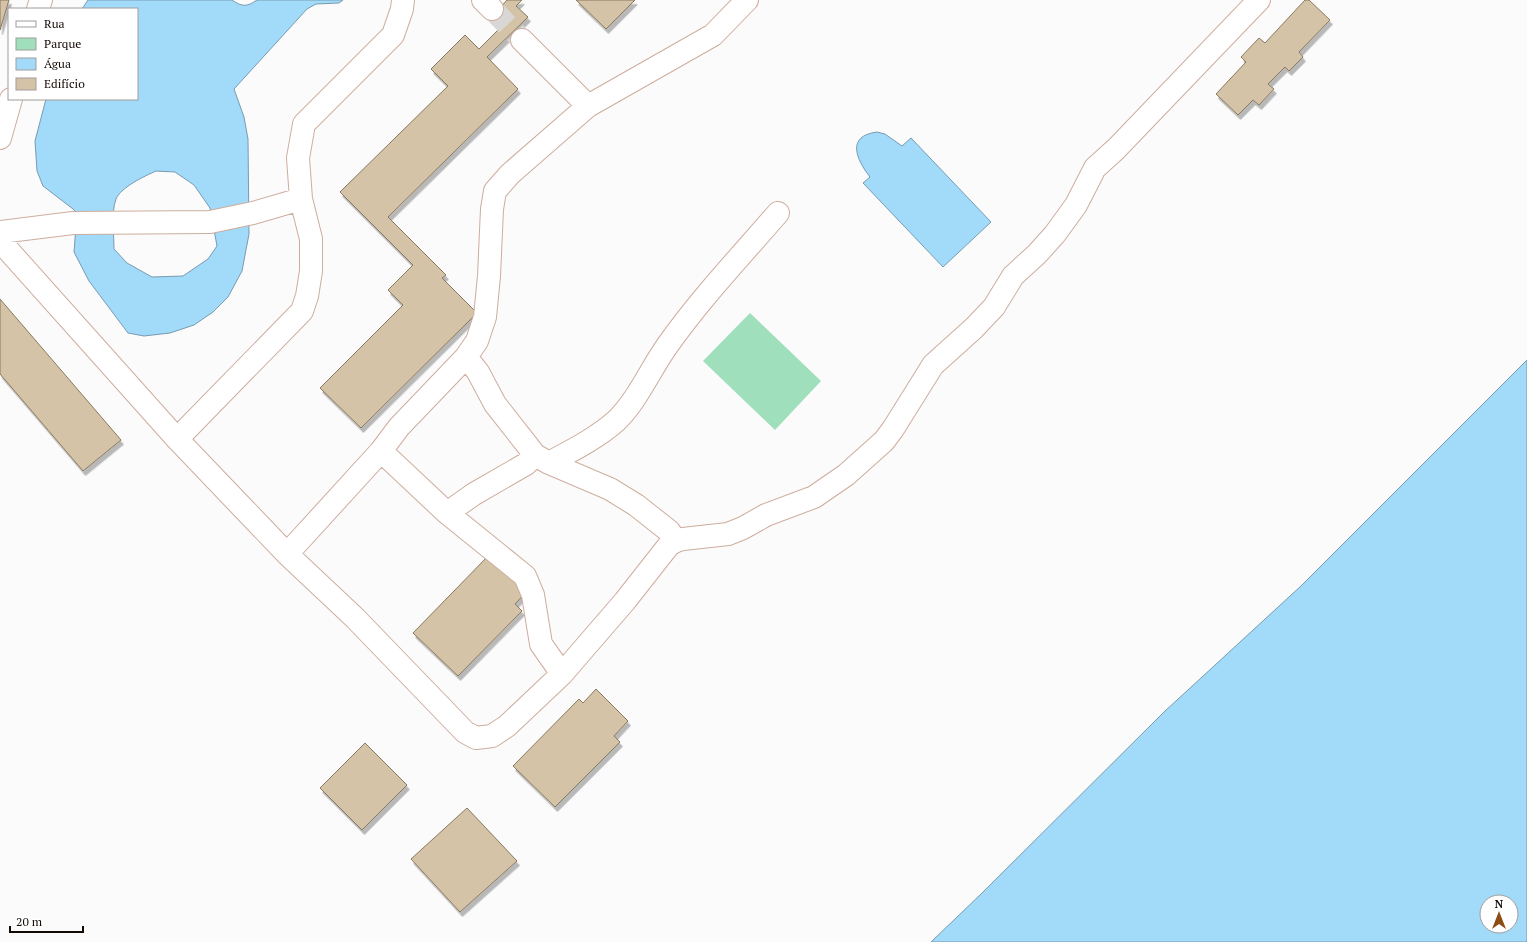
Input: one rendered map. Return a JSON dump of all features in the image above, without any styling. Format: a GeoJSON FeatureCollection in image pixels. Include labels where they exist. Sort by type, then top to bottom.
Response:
{"type":"FeatureCollection","features":[{"type":"Feature","properties":{"kind":"lane"},"geometry":{"type":"LineString","coordinates":[[177,439],[302,311],[307,296],[310,277],[311,239],[301,199],[298,158],[304,124],[393,35],[402,9],[403,0]]}},
{"type":"Feature","properties":{"kind":"lane"},"geometry":{"type":"LineString","coordinates":[[287,554],[381,451],[399,428],[466,357],[477,341],[485,317],[489,276],[492,209],[495,191],[510,174],[588,106],[713,35],[747,0]]}},
{"type":"Feature","properties":{"kind":"lane"},"geometry":{"type":"LineString","coordinates":[[0,241],[177,439],[287,554],[352,616],[465,732],[476,738],[492,736],[507,726],[562,674],[626,601],[669,545],[676,541],[728,534],[743,528],[766,515],[814,497],[846,475],[884,441],[893,430],[933,365],[974,328],[994,307],[1012,276],[1038,254],[1055,234],[1076,204],[1095,168],[1116,149],[1259,0]]}},
{"type":"Feature","properties":{"kind":"lane"},"geometry":{"type":"LineString","coordinates":[[522,40],[588,106]]}},
{"type":"Feature","properties":{"kind":"lane"},"geometry":{"type":"LineString","coordinates":[[0,138],[11,100]]}},
{"type":"Feature","properties":{"kind":"lane"},"geometry":{"type":"LineString","coordinates":[[0,232],[73,223],[210,222],[253,213],[301,199]]}},
{"type":"Feature","properties":{"kind":"lane"},"geometry":{"type":"LineString","coordinates":[[447,513],[474,494],[526,464],[542,459],[592,438],[615,421],[624,412],[671,340],[696,308],[778,213]]}},
{"type":"Feature","properties":{"kind":"lane"},"geometry":{"type":"LineString","coordinates":[[466,357],[478,372],[495,404],[542,459],[610,490],[636,505],[669,531],[676,541]]}},
{"type":"Feature","properties":{"kind":"lane"},"geometry":{"type":"LineString","coordinates":[[381,451],[447,513],[525,576],[533,595],[541,644],[562,674]]}},
{"type":"Feature","properties":{"kind":"green space"},"geometry":{"type":"Polygon","coordinates":[[[750,313],[821,381],[775,430],[703,361],[750,313]]]}},
{"type":"Feature","properties":{"kind":"water"},"geometry":{"type":"Polygon","coordinates":[[[88,0],[232,0],[242,5],[247,5],[257,0],[343,0],[339,3],[316,4],[307,9],[234,89],[244,117],[248,139],[249,234],[242,271],[228,297],[213,312],[194,325],[170,333],[144,336],[128,333],[89,281],[74,252],[77,213],[43,186],[37,171],[35,141],[46,100],[138,100],[138,8],[83,8],[88,0]],[[156,171],[123,190],[114,204],[114,249],[127,263],[152,277],[183,276],[208,259],[217,246],[210,208],[194,185],[175,172],[156,171]]]}},
{"type":"Feature","properties":{"kind":"water"},"geometry":{"type":"Polygon","coordinates":[[[877,132],[885,134],[902,146],[911,138],[991,222],[943,267],[863,183],[870,177],[858,156],[857,143],[867,134],[877,132]]]}},
{"type":"Feature","properties":{"kind":"water"},"geometry":{"type":"Polygon","coordinates":[[[1527,360],[1527,942],[931,942],[1164,712],[1302,585],[1527,360]]]}},
{"type":"Feature","properties":{"kind":"building"},"geometry":{"type":"Polygon","coordinates":[[[0,0],[9,0],[0,30],[0,0]]]}},
{"type":"Feature","properties":{"kind":"building"},"geometry":{"type":"Polygon","coordinates":[[[507,0],[522,0],[516,6],[528,17],[487,57],[518,89],[388,217],[446,275],[442,278],[477,313],[361,428],[320,388],[403,305],[388,290],[413,265],[340,192],[448,86],[431,69],[465,35],[479,49],[509,19],[499,9],[507,0]]]}},
{"type":"Feature","properties":{"kind":"building"},"geometry":{"type":"Polygon","coordinates":[[[576,0],[635,0],[606,29],[576,0]]]}},
{"type":"Feature","properties":{"kind":"building"},"geometry":{"type":"Polygon","coordinates":[[[1305,0],[1309,0],[1330,20],[1299,52],[1303,57],[1289,71],[1285,67],[1268,84],[1274,89],[1259,105],[1253,100],[1238,115],[1216,94],[1246,62],[1241,57],[1259,38],[1265,43],[1305,0]]]}},
{"type":"Feature","properties":{"kind":"building"},"geometry":{"type":"Polygon","coordinates":[[[0,299],[121,440],[83,471],[0,374],[0,299]]]}},
{"type":"Feature","properties":{"kind":"building"},"geometry":{"type":"Polygon","coordinates":[[[491,553],[529,589],[515,604],[522,611],[458,676],[413,633],[491,553]]]}},
{"type":"Feature","properties":{"kind":"building"},"geometry":{"type":"Polygon","coordinates":[[[596,689],[628,721],[614,736],[620,742],[555,807],[513,766],[579,699],[583,703],[596,689]]]}},
{"type":"Feature","properties":{"kind":"building"},"geometry":{"type":"Polygon","coordinates":[[[365,743],[407,785],[362,830],[320,788],[365,743]]]}},
{"type":"Feature","properties":{"kind":"building"},"geometry":{"type":"Polygon","coordinates":[[[467,808],[517,861],[460,912],[411,859],[467,808]]]}},
{"type":"Feature","properties":{"kind":"tunnel"},"geometry":{"type":"LineString","coordinates":[[492,9],[522,40]]}}]}
